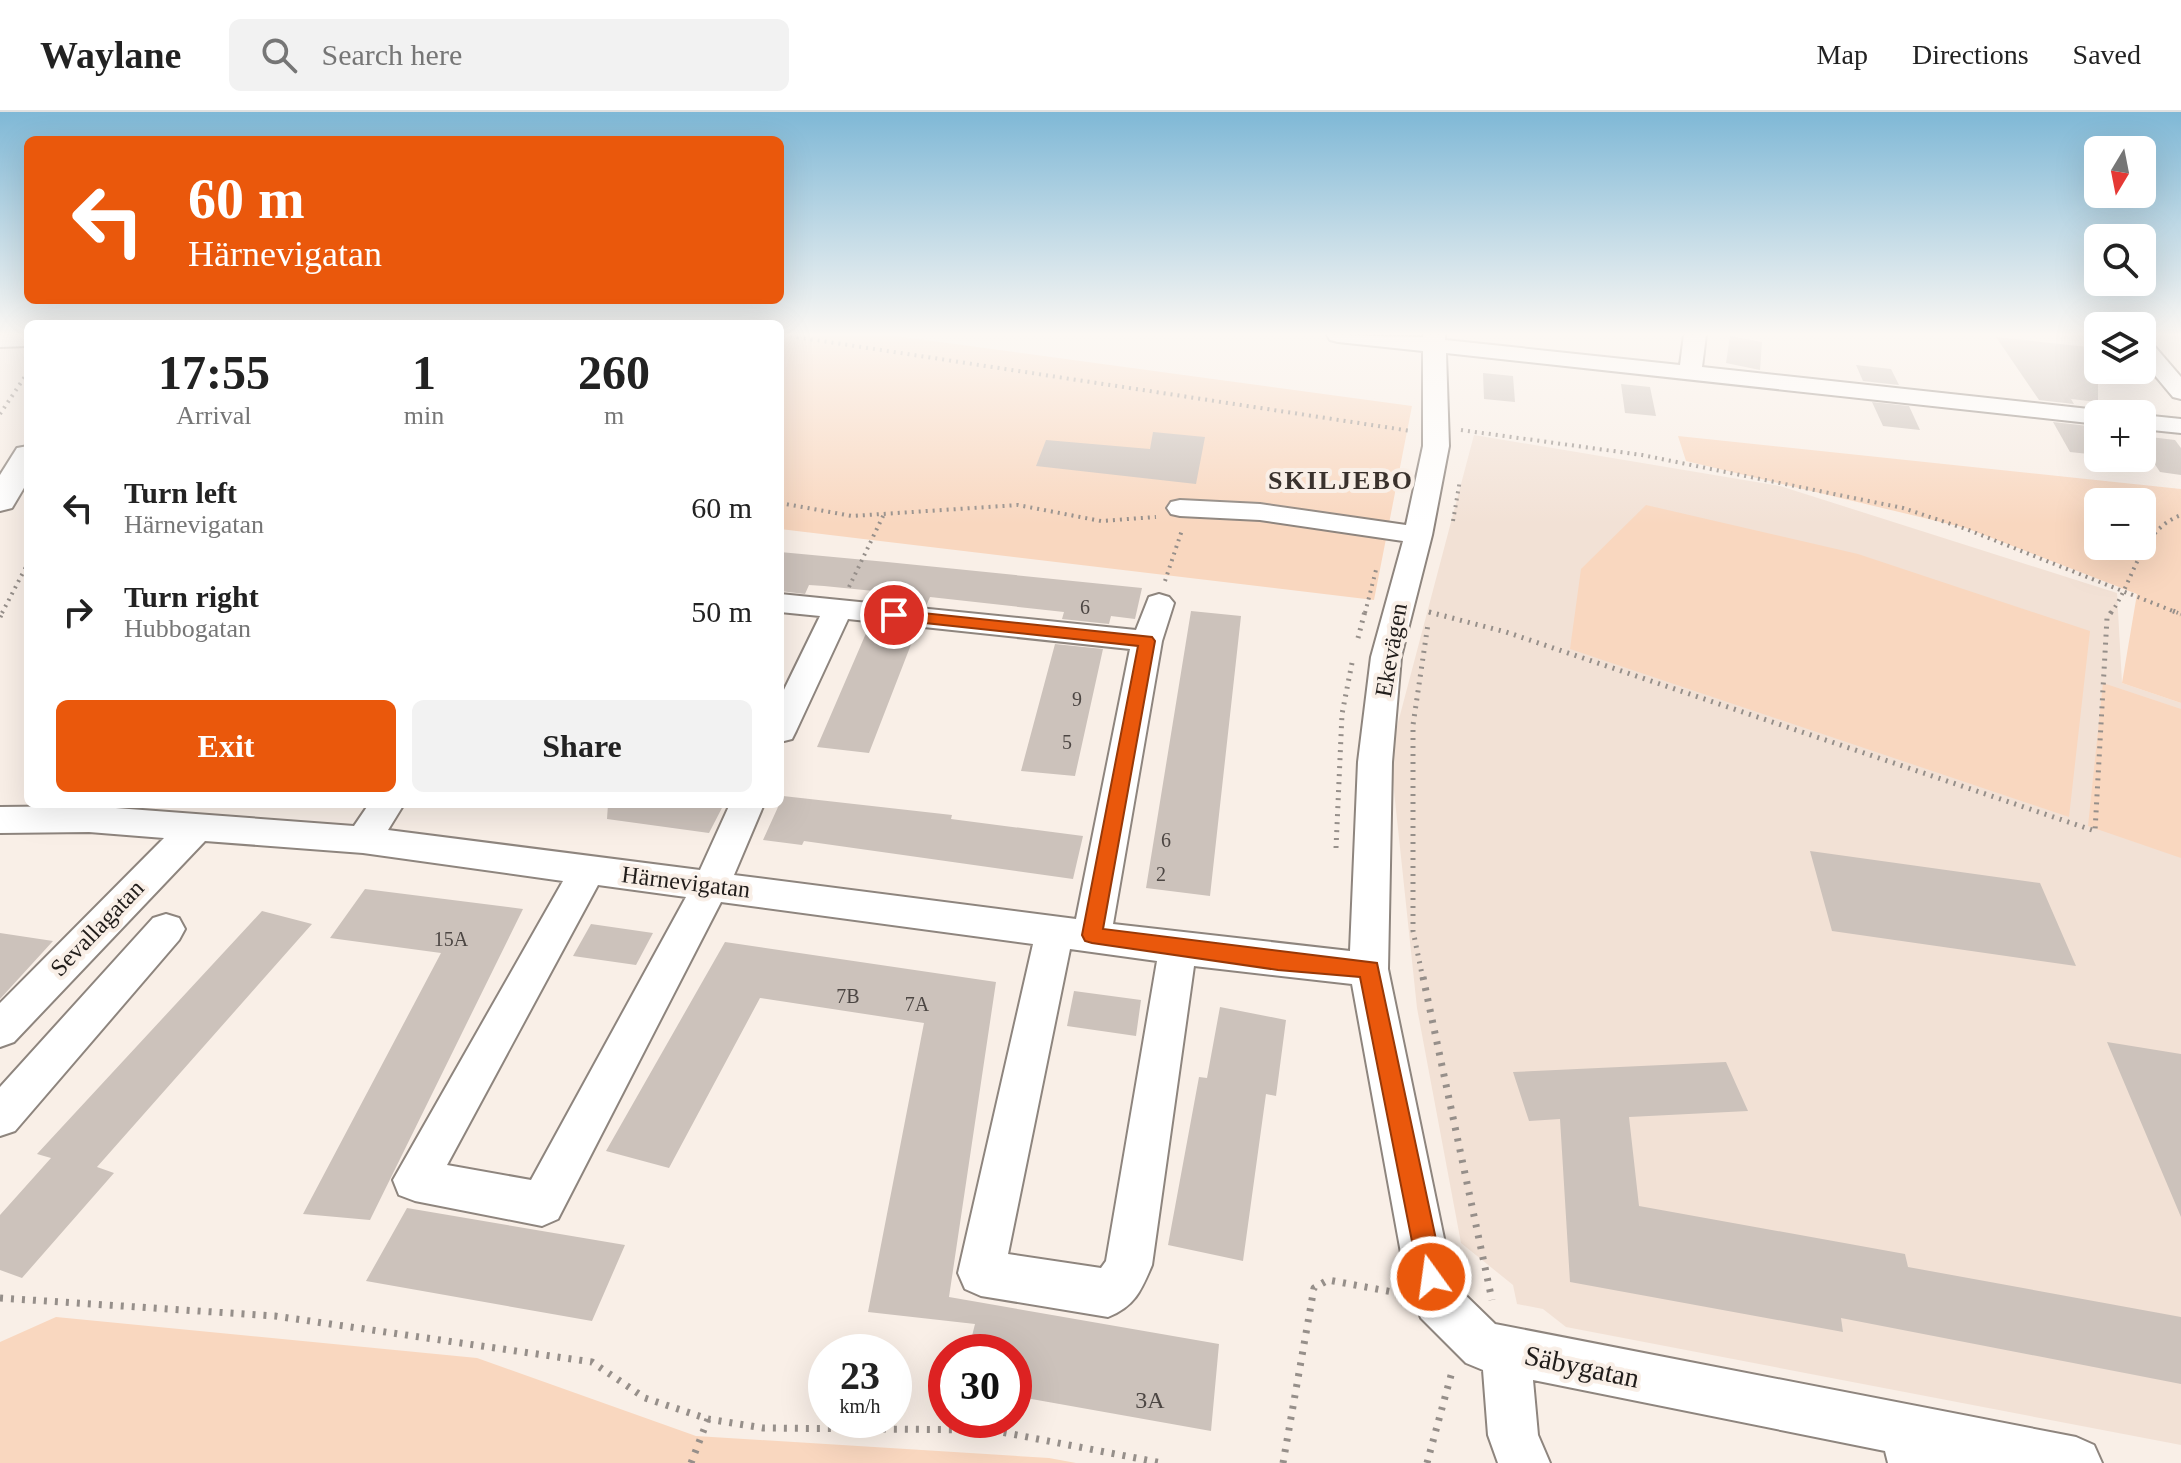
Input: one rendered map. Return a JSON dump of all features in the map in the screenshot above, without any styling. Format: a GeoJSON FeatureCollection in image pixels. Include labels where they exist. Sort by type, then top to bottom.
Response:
{"type":"FeatureCollection","features":[{"type":"Feature","properties":{"kind":"main road"},"geometry":{"type":"LineString","coordinates":[[0,501],[24,462]]}},
{"type":"Feature","properties":{"kind":"street","name":"Ekevägen"},"geometry":{"type":"LineString","coordinates":[[1369,969],[1375,762],[1386,657],[1418,535],[1436,446],[1435,398]]}},
{"type":"Feature","properties":{"kind":"street"},"geometry":{"type":"LineString","coordinates":[[1918,398],[2084,416]]}},
{"type":"Feature","properties":{"kind":"street"},"geometry":{"type":"LineString","coordinates":[[2156,423],[2181,426]]}},
{"type":"Feature","properties":{"kind":"street"},"geometry":{"type":"LineString","coordinates":[[1180,508],[1260,512],[1418,535]]}},
{"type":"Feature","properties":{"kind":"street"},"geometry":{"type":"LineString","coordinates":[[784,603],[1147,641]]}},
{"type":"Feature","properties":{"kind":"street"},"geometry":{"type":"LineString","coordinates":[[1159,603],[1074,933],[981,1273],[1108,1293],[1121,1282],[1129,1265],[1178,947]]}},
{"type":"Feature","properties":{"kind":"street"},"geometry":{"type":"LineString","coordinates":[[784,723],[838,609]]}},
{"type":"Feature","properties":{"kind":"street"},"geometry":{"type":"LineString","coordinates":[[363,840],[384,808]]}},
{"type":"Feature","properties":{"kind":"street"},"geometry":{"type":"LineString","coordinates":[[588,870],[415,1180],[542,1204],[711,885],[745,808]]}},
{"type":"Feature","properties":{"kind":"street","name":"Härnevigatan"},"geometry":{"type":"LineString","coordinates":[[17,814],[363,840],[1278,961],[1369,969]]}},
{"type":"Feature","properties":{"kind":"street","name":"Sevallagatan"},"geometry":{"type":"LineString","coordinates":[[0,1030],[196,828]]}},
{"type":"Feature","properties":{"kind":"street"},"geometry":{"type":"LineString","coordinates":[[0,1117],[166,929]]}},
{"type":"Feature","properties":{"kind":"street"},"geometry":{"type":"LineString","coordinates":[[1369,969],[1424,1253],[1472,1329],[1524,1463]]}},
{"type":"Feature","properties":{"kind":"street","name":"Säbygatan"},"geometry":{"type":"LineString","coordinates":[[1472,1329],[1910,1447],[2076,1463]]}},
{"type":"Feature","properties":{"kind":"path"},"geometry":{"type":"LineString","coordinates":[[1196,398],[1412,431]]}},
{"type":"Feature","properties":{"kind":"path"},"geometry":{"type":"LineString","coordinates":[[1463,430],[1627,453],[1903,508],[1966,529],[2181,614]]}},
{"type":"Feature","properties":{"kind":"path"},"geometry":{"type":"LineString","coordinates":[[784,504],[852,516],[1018,505],[1101,521],[1173,515],[1180,508],[1185,520],[1159,603]]}},
{"type":"Feature","properties":{"kind":"path"},"geometry":{"type":"LineString","coordinates":[[838,609],[884,514]]}},
{"type":"Feature","properties":{"kind":"path"},"geometry":{"type":"LineString","coordinates":[[1427,1463],[1454,1362],[1493,1299],[1413,931],[1413,725],[1429,612],[1506,632],[2095,831],[2107,618],[2125,592],[2151,533],[2172,517],[2181,515]]}},
{"type":"Feature","properties":{"kind":"path"},"geometry":{"type":"LineString","coordinates":[[0,617],[24,571]]}},
{"type":"Feature","properties":{"kind":"path"},"geometry":{"type":"LineString","coordinates":[[1283,1463],[1314,1288],[1328,1280],[1472,1329]]}},
{"type":"Feature","properties":{"kind":"path"},"geometry":{"type":"LineString","coordinates":[[1,1300],[275,1316],[592,1362],[645,1398],[708,1419],[763,1428],[991,1430],[1162,1463]]}},
{"type":"Feature","properties":{"kind":"path"},"geometry":{"type":"LineString","coordinates":[[691,1463],[708,1419]]}},
{"type":"Feature","properties":{"kind":"shaded area"},"geometry":{"type":"Polygon","coordinates":[[[784,398],[1353,398],[1412,406],[1374,600],[784,529],[784,398]]]}},
{"type":"Feature","properties":{"kind":"shaded area"},"geometry":{"type":"Polygon","coordinates":[[[1474,435],[1780,486],[2117,593],[2122,683],[2181,703],[2181,1445],[1566,1327],[1543,1309],[1517,1304],[1513,1285],[1461,1243],[1417,1008],[1390,753],[1474,435]]]}},
{"type":"Feature","properties":{"kind":"shaded area"},"geometry":{"type":"Polygon","coordinates":[[[1678,436],[2181,489],[2181,703],[2122,683],[2137,594],[1966,528],[1686,461],[1678,436]]]}},
{"type":"Feature","properties":{"kind":"shaded area"},"geometry":{"type":"Polygon","coordinates":[[[1646,505],[1858,554],[2090,631],[2069,817],[1570,649],[1581,569],[1646,505]]]}},
{"type":"Feature","properties":{"kind":"shaded area"},"geometry":{"type":"Polygon","coordinates":[[[2103,683],[2181,709],[2181,858],[2088,826],[2103,683]]]}},
{"type":"Feature","properties":{"kind":"shaded area"},"geometry":{"type":"Polygon","coordinates":[[[56,1317],[477,1358],[696,1436],[1049,1458],[1076,1463],[0,1463],[0,1342],[56,1317]]]}},
{"type":"Feature","properties":{"kind":"building"},"geometry":{"type":"Polygon","coordinates":[[[1515,398],[1515,402],[1484,399],[1515,398]]]}},
{"type":"Feature","properties":{"kind":"building"},"geometry":{"type":"Polygon","coordinates":[[[1623,398],[1652,398],[1656,416],[1625,413],[1623,398]]]}},
{"type":"Feature","properties":{"kind":"building"},"geometry":{"type":"Polygon","coordinates":[[[2038,398],[2098,398],[2071,399],[2074,404],[2038,398]]]}},
{"type":"Feature","properties":{"kind":"building"},"geometry":{"type":"Polygon","coordinates":[[[1872,402],[1909,406],[1920,430],[1883,426],[1872,402]]]}},
{"type":"Feature","properties":{"kind":"building"},"geometry":{"type":"Polygon","coordinates":[[[2053,422],[2084,426],[2084,454],[2070,452],[2053,422]]]}},
{"type":"Feature","properties":{"kind":"building"},"geometry":{"type":"Polygon","coordinates":[[[1153,432],[1205,437],[1196,484],[1036,466],[1046,440],[1150,449],[1153,432]]]}},
{"type":"Feature","properties":{"kind":"building"},"geometry":{"type":"Polygon","coordinates":[[[2156,438],[2175,440],[2181,448],[2181,475],[2160,472],[2156,466],[2156,438]]]}},
{"type":"Feature","properties":{"kind":"building"},"geometry":{"type":"Polygon","coordinates":[[[784,552],[1142,588],[1135,619],[1111,616],[1109,624],[1062,619],[1064,612],[930,597],[926,606],[880,601],[884,592],[824,586],[809,585],[805,594],[784,591],[784,552]]]}},
{"type":"Feature","properties":{"kind":"building"},"geometry":{"type":"Polygon","coordinates":[[[1191,611],[1241,616],[1210,896],[1146,888],[1191,611]]]}},
{"type":"Feature","properties":{"kind":"building"},"geometry":{"type":"Polygon","coordinates":[[[870,624],[917,629],[869,753],[817,747],[870,624]]]}},
{"type":"Feature","properties":{"kind":"building"},"geometry":{"type":"Polygon","coordinates":[[[1055,644],[1103,649],[1075,776],[1021,771],[1055,644]]]}},
{"type":"Feature","properties":{"kind":"building"},"geometry":{"type":"Polygon","coordinates":[[[784,796],[952,815],[951,819],[1083,836],[1073,879],[804,841],[802,845],[763,840],[778,808],[784,808],[784,796]]]}},
{"type":"Feature","properties":{"kind":"building"},"geometry":{"type":"Polygon","coordinates":[[[608,808],[722,808],[709,833],[607,819],[608,808]]]}},
{"type":"Feature","properties":{"kind":"building"},"geometry":{"type":"Polygon","coordinates":[[[1810,851],[2040,883],[2076,966],[1832,931],[1810,851]]]}},
{"type":"Feature","properties":{"kind":"building"},"geometry":{"type":"Polygon","coordinates":[[[365,889],[523,909],[370,1220],[303,1214],[441,953],[330,938],[365,889]]]}},
{"type":"Feature","properties":{"kind":"building"},"geometry":{"type":"Polygon","coordinates":[[[262,911],[312,924],[97,1167],[114,1173],[22,1278],[0,1270],[0,1215],[51,1158],[37,1154],[262,911]]]}},
{"type":"Feature","properties":{"kind":"building"},"geometry":{"type":"Polygon","coordinates":[[[591,924],[653,933],[636,965],[573,956],[591,924]]]}},
{"type":"Feature","properties":{"kind":"building"},"geometry":{"type":"Polygon","coordinates":[[[0,933],[53,941],[0,999],[0,933]]]}},
{"type":"Feature","properties":{"kind":"building"},"geometry":{"type":"Polygon","coordinates":[[[725,942],[996,982],[949,1297],[1219,1344],[1211,1431],[1032,1399],[1032,1334],[972,1334],[975,1324],[868,1312],[924,1023],[760,998],[669,1168],[606,1151],[725,942]]]}},
{"type":"Feature","properties":{"kind":"building"},"geometry":{"type":"Polygon","coordinates":[[[1074,991],[1141,1000],[1136,1036],[1067,1026],[1074,991]]]}},
{"type":"Feature","properties":{"kind":"building"},"geometry":{"type":"Polygon","coordinates":[[[1220,1007],[1286,1020],[1276,1096],[1266,1094],[1243,1261],[1168,1245],[1199,1077],[1207,1078],[1220,1007]]]}},
{"type":"Feature","properties":{"kind":"building"},"geometry":{"type":"Polygon","coordinates":[[[2107,1042],[2181,1054],[2181,1217],[2107,1042]]]}},
{"type":"Feature","properties":{"kind":"building"},"geometry":{"type":"Polygon","coordinates":[[[1726,1062],[1748,1111],[1629,1117],[1639,1206],[1905,1254],[1908,1267],[2181,1317],[2181,1384],[1841,1318],[1843,1332],[1570,1282],[1560,1119],[1529,1121],[1513,1072],[1726,1062]]]}},
{"type":"Feature","properties":{"kind":"building"},"geometry":{"type":"Polygon","coordinates":[[[407,1208],[625,1245],[592,1321],[366,1281],[407,1208]]]}},
{"type":"Feature","properties":{"kind":"district","name":"SKILJEBO"},"geometry":{"type":"Point","coordinates":[1341,480]}},
{"type":"Feature","properties":{"kind":"route"},"geometry":{"type":"LineString","coordinates":[[894,615],[1147,641],[1092,935],[1278,961],[1369,969],[1431,1277]]}}]}
